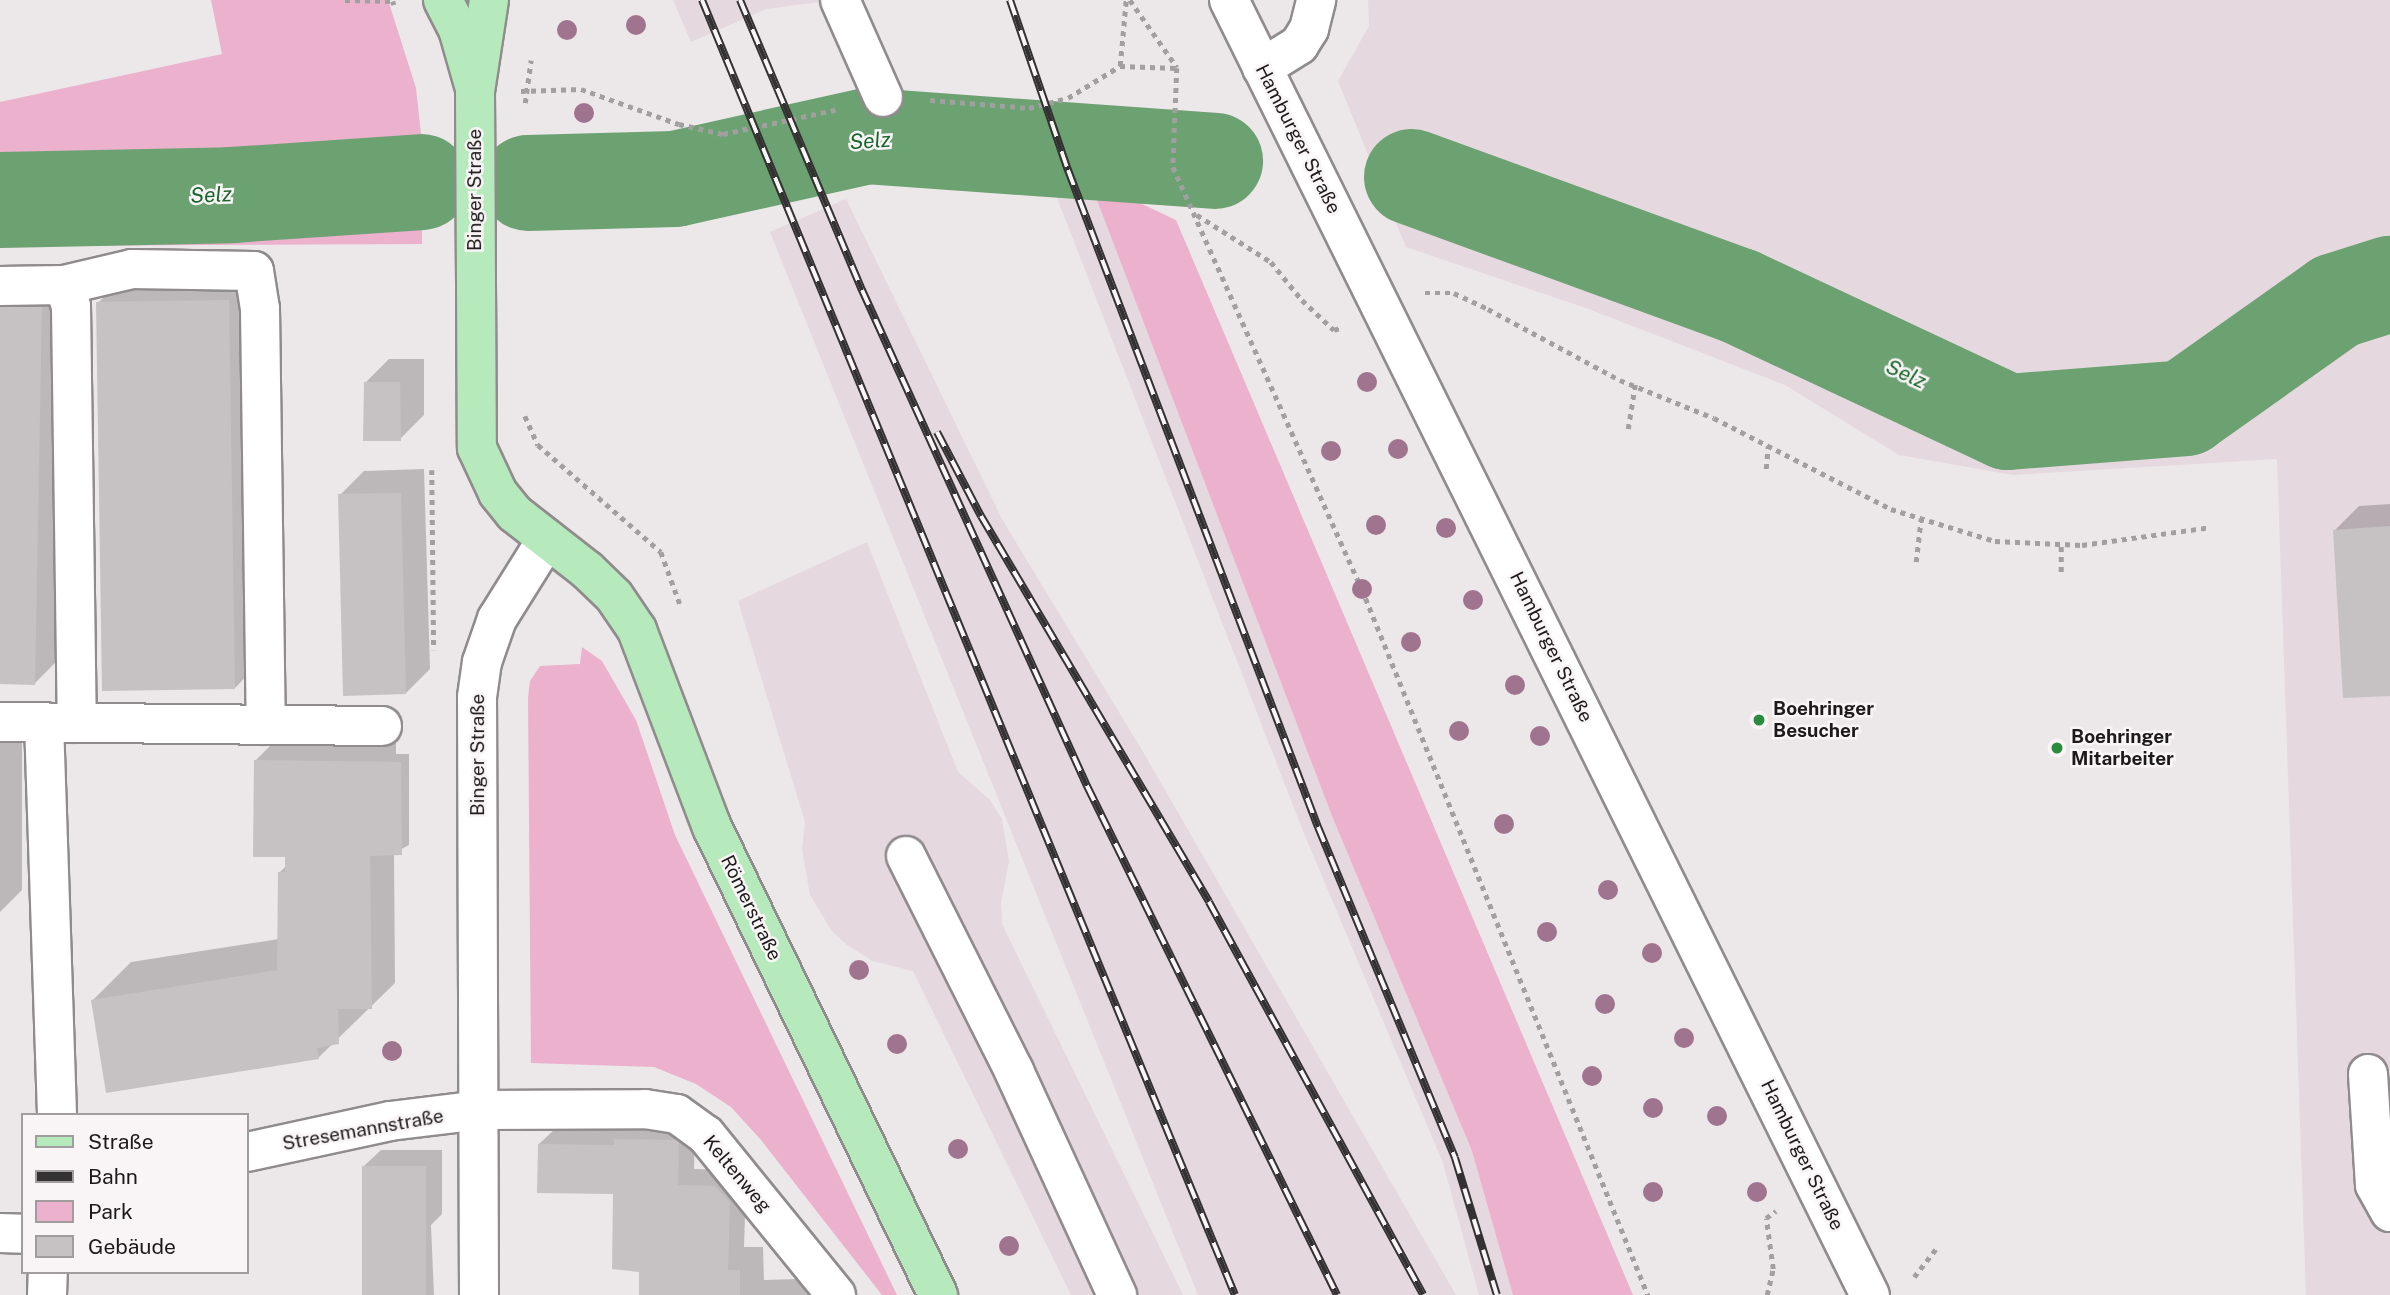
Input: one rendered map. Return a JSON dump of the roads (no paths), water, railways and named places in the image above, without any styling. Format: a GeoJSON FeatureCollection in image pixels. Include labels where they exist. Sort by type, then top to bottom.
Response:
{"type":"FeatureCollection","features":[{"type":"Feature","properties":{"kind":"main road","name":"Binger Straße"},"geometry":{"type":"LineString","coordinates":[[443,0],[458,29],[475,91]]}},
{"type":"Feature","properties":{"kind":"main road","name":"Binger Straße"},"geometry":{"type":"LineString","coordinates":[[489,0],[475,91],[477,448],[498,493],[514,513],[547,539]]}},
{"type":"Feature","properties":{"kind":"main road","name":"Römerstraße"},"geometry":{"type":"LineString","coordinates":[[547,539],[614,596],[637,630],[712,827],[939,1295]]}},
{"type":"Feature","properties":{"kind":"street"},"geometry":{"type":"LineString","coordinates":[[840,0],[883,97]]}},
{"type":"Feature","properties":{"kind":"street","name":"Hamburger Straße"},"geometry":{"type":"LineString","coordinates":[[1228,0],[1870,1295]]}},
{"type":"Feature","properties":{"kind":"street"},"geometry":{"type":"LineString","coordinates":[[1262,68],[1299,45],[1309,29],[1315,0]]}},
{"type":"Feature","properties":{"kind":"street"},"geometry":{"type":"LineString","coordinates":[[0,286],[64,285],[132,269],[254,271],[260,309],[266,725]]}},
{"type":"Feature","properties":{"kind":"street"},"geometry":{"type":"LineString","coordinates":[[57,1113],[60,723],[71,306],[64,285]]}},
{"type":"Feature","properties":{"kind":"street","name":"Binger Straße"},"geometry":{"type":"LineString","coordinates":[[478,1295],[477,697],[482,662],[497,619],[547,539]]}},
{"type":"Feature","properties":{"kind":"street"},"geometry":{"type":"LineString","coordinates":[[0,722],[382,726]]}},
{"type":"Feature","properties":{"kind":"street"},"geometry":{"type":"LineString","coordinates":[[905,856],[1014,1071],[1116,1295]]}},
{"type":"Feature","properties":{"kind":"street"},"geometry":{"type":"LineString","coordinates":[[2368,1074],[2375,1185],[2390,1212]]}},
{"type":"Feature","properties":{"kind":"street","name":"Keltenweg"},"geometry":{"type":"LineString","coordinates":[[479,1110],[645,1109],[677,1114],[706,1135],[836,1295]]}},
{"type":"Feature","properties":{"kind":"street","name":"Stresemannstraße"},"geometry":{"type":"LineString","coordinates":[[248,1153],[390,1121],[479,1110]]}},
{"type":"Feature","properties":{"kind":"street"},"geometry":{"type":"LineString","coordinates":[[0,1233],[21,1234]]}},
{"type":"Feature","properties":{"kind":"street"},"geometry":{"type":"LineString","coordinates":[[47,1295],[48,1274]]}},
{"type":"Feature","properties":{"kind":"waterway","name":"Selz"},"geometry":{"type":"LineString","coordinates":[[528,183],[675,179],[868,136],[1215,161]]}},
{"type":"Feature","properties":{"kind":"waterway","name":"Selz"},"geometry":{"type":"LineString","coordinates":[[1412,177],[1739,296],[2008,422],[2185,408],[2336,301],[2390,284]]}},
{"type":"Feature","properties":{"kind":"waterway","name":"Selz"},"geometry":{"type":"LineString","coordinates":[[0,200],[232,195],[422,182]]}},
{"type":"Feature","properties":{"kind":"railway"},"geometry":{"type":"LineString","coordinates":[[702,0],[1235,1295]]}},
{"type":"Feature","properties":{"kind":"railway"},"geometry":{"type":"LineString","coordinates":[[740,0],[862,290],[1087,786],[1337,1295]]}},
{"type":"Feature","properties":{"kind":"railway"},"geometry":{"type":"LineString","coordinates":[[1010,0],[1068,170],[1318,827],[1455,1158],[1497,1295]]}},
{"type":"Feature","properties":{"kind":"railway"},"geometry":{"type":"LineString","coordinates":[[937,432],[981,516],[1209,902],[1423,1295]]}},
{"type":"Feature","properties":{"kind":"place","name":"Boehringer Besucher"},"geometry":{"type":"Point","coordinates":[1759,720]}},
{"type":"Feature","properties":{"kind":"place","name":"Boehringer Mitarbeiter"},"geometry":{"type":"Point","coordinates":[2057,748]}}]}
